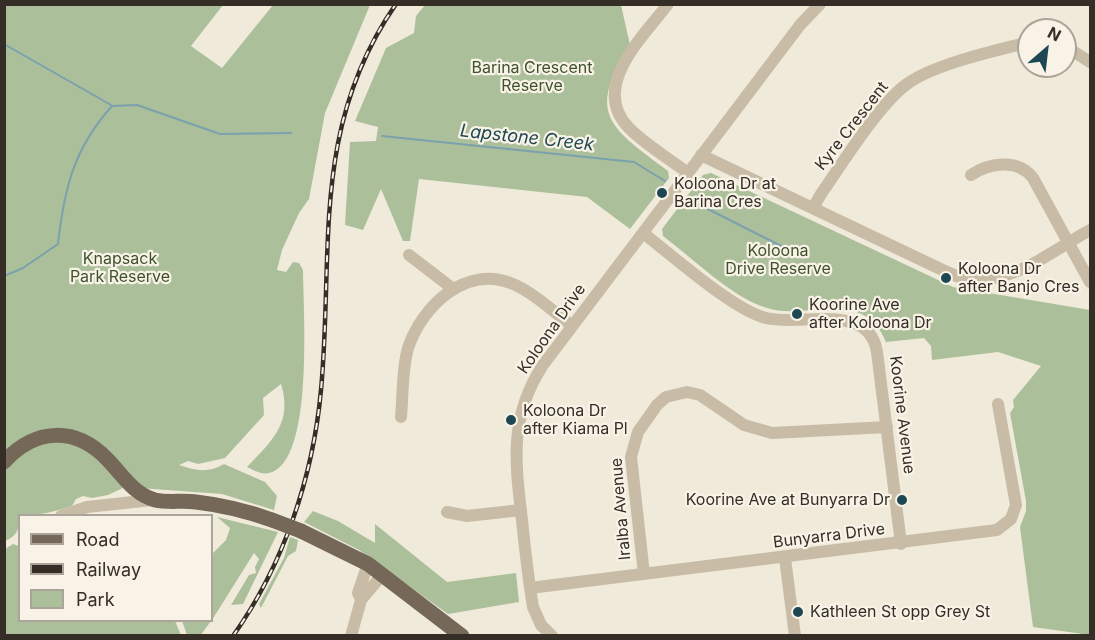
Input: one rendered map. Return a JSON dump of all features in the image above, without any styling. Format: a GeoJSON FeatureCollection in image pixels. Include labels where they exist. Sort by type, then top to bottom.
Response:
{"type":"FeatureCollection","features":[{"type":"Feature","properties":{"kind":"main road"},"geometry":{"type":"LineString","coordinates":[[4,462],[34,439],[50,434],[67,435],[95,448],[138,492],[156,500],[214,504],[272,520],[300,531],[370,573],[462,636]]}},
{"type":"Feature","properties":{"kind":"main road"},"geometry":{"type":"LineString","coordinates":[[370,573],[447,636]]}},
{"type":"Feature","properties":{"kind":"street"},"geometry":{"type":"LineString","coordinates":[[668,4],[622,67],[615,83],[615,93],[619,114],[630,129],[688,173]]}},
{"type":"Feature","properties":{"kind":"street","name":"Koloona Drive"},"geometry":{"type":"LineString","coordinates":[[552,636],[537,618],[530,588],[515,451],[521,414],[537,375],[800,25],[820,4]]}},
{"type":"Feature","properties":{"kind":"street","name":"Kyre Crescent"},"geometry":{"type":"LineString","coordinates":[[813,208],[894,95],[908,83],[935,70],[1017,46]]}},
{"type":"Feature","properties":{"kind":"street"},"geometry":{"type":"LineString","coordinates":[[1077,54],[1090,62]]}},
{"type":"Feature","properties":{"kind":"street"},"geometry":{"type":"LineString","coordinates":[[701,155],[949,273],[969,280],[988,281],[1007,276],[1090,230]]}},
{"type":"Feature","properties":{"kind":"street"},"geometry":{"type":"LineString","coordinates":[[971,175],[983,168],[1009,165],[1026,170],[1033,178],[1090,282]]}},
{"type":"Feature","properties":{"kind":"street","name":"Koorine Avenue"},"geometry":{"type":"LineString","coordinates":[[643,233],[753,314],[776,320],[843,320],[861,326],[871,335],[876,346],[901,544]]}},
{"type":"Feature","properties":{"kind":"street"},"geometry":{"type":"LineString","coordinates":[[409,255],[452,288]]}},
{"type":"Feature","properties":{"kind":"street"},"geometry":{"type":"LineString","coordinates":[[401,417],[406,361],[411,342],[424,320],[452,288],[476,280],[504,281],[520,287],[572,326]]}},
{"type":"Feature","properties":{"kind":"street","name":"Iralba Avenue"},"geometry":{"type":"LineString","coordinates":[[644,574],[631,465],[632,449],[638,432],[666,397],[687,392],[700,395],[744,425],[772,433],[887,427]]}},
{"type":"Feature","properties":{"kind":"street","name":"Bunyarra Drive"},"geometry":{"type":"LineString","coordinates":[[530,588],[993,531],[1011,519],[1016,500],[998,404]]}},
{"type":"Feature","properties":{"kind":"street"},"geometry":{"type":"LineString","coordinates":[[69,514],[103,506],[156,500]]}},
{"type":"Feature","properties":{"kind":"street"},"geometry":{"type":"LineString","coordinates":[[93,514],[103,506]]}},
{"type":"Feature","properties":{"kind":"street"},"geometry":{"type":"LineString","coordinates":[[447,512],[467,516],[520,510]]}},
{"type":"Feature","properties":{"kind":"street"},"geometry":{"type":"LineString","coordinates":[[785,558],[795,636]]}},
{"type":"Feature","properties":{"kind":"street"},"geometry":{"type":"LineString","coordinates":[[351,636],[370,573]]}},
{"type":"Feature","properties":{"kind":"green space","name":"Knapsack Park Reserve"},"geometry":{"type":"Polygon","coordinates":[[[4,5],[223,5],[191,46],[222,68],[273,5],[370,5],[325,113],[309,199],[299,213],[282,250],[277,270],[286,272],[293,262],[299,263],[303,270],[303,382],[294,442],[284,463],[269,473],[260,473],[247,467],[272,440],[282,421],[284,398],[281,384],[263,398],[264,415],[225,458],[198,464],[188,461],[179,465],[202,470],[213,469],[224,464],[265,482],[277,496],[274,510],[222,494],[125,487],[108,495],[92,498],[83,496],[76,499],[72,506],[59,510],[40,514],[18,514],[17,531],[13,537],[5,541],[4,5]]]}},
{"type":"Feature","properties":{"kind":"green space","name":"Barina Crescent Reserve"},"geometry":{"type":"Polygon","coordinates":[[[425,5],[621,5],[630,45],[616,69],[609,88],[607,104],[611,118],[619,131],[668,171],[669,178],[630,229],[587,197],[419,179],[410,241],[403,241],[381,189],[363,230],[345,225],[350,142],[376,141],[378,127],[355,121],[386,48],[414,33],[416,16],[425,5]]]}},
{"type":"Feature","properties":{"kind":"green space","name":"Koloona Drive Reserve"},"geometry":{"type":"Polygon","coordinates":[[[711,173],[953,287],[1090,310],[1090,635],[1033,627],[1020,527],[1026,511],[1026,501],[1010,413],[1014,407],[1013,400],[1041,366],[998,352],[932,360],[931,346],[924,338],[886,342],[876,325],[863,315],[848,310],[832,309],[781,311],[764,307],[739,295],[663,236],[662,229],[703,175],[711,173]]]}},
{"type":"Feature","properties":{"kind":"green space"},"geometry":{"type":"Polygon","coordinates":[[[313,511],[338,521],[375,543],[375,524],[447,582],[516,573],[519,602],[448,614],[359,550],[304,522],[313,511]]]}},
{"type":"Feature","properties":{"kind":"green space"},"geometry":{"type":"Polygon","coordinates":[[[217,517],[278,532],[243,604],[231,605],[249,575],[256,573],[255,567],[259,559],[254,553],[213,618],[213,553],[226,540],[230,528],[217,517]]]}},
{"type":"Feature","properties":{"kind":"green space"},"geometry":{"type":"Polygon","coordinates":[[[290,537],[298,540],[296,551],[288,556],[261,608],[259,604],[284,558],[290,537]]]}},
{"type":"Feature","properties":{"kind":"green space"},"geometry":{"type":"Polygon","coordinates":[[[13,544],[18,546],[18,622],[175,622],[181,635],[5,635],[5,549],[13,544]]]}},
{"type":"Feature","properties":{"kind":"green space"},"geometry":{"type":"Polygon","coordinates":[[[183,622],[210,622],[200,636],[187,635],[183,622]]]}},
{"type":"Feature","properties":{"kind":"waterway"},"geometry":{"type":"LineString","coordinates":[[4,44],[111,105]]}},
{"type":"Feature","properties":{"kind":"waterway","name":"Lapstone Creek"},"geometry":{"type":"LineString","coordinates":[[4,276],[23,268],[58,244],[64,205],[73,170],[88,138],[112,106],[137,105],[220,134],[291,133]]}},
{"type":"Feature","properties":{"kind":"waterway","name":"Lapstone Creek"},"geometry":{"type":"LineString","coordinates":[[382,136],[634,162],[665,181]]}},
{"type":"Feature","properties":{"kind":"waterway","name":"Lapstone Creek"},"geometry":{"type":"LineString","coordinates":[[688,199],[801,256]]}},
{"type":"Feature","properties":{"kind":"railway"},"geometry":{"type":"LineString","coordinates":[[233,636],[267,579],[293,519],[303,487],[317,423],[321,390],[331,191],[338,144],[350,97],[369,50],[396,4]]}},
{"type":"Feature","properties":{"kind":"place","name":"Koloona Dr at Barina Cres"},"geometry":{"type":"Point","coordinates":[662,193]}},
{"type":"Feature","properties":{"kind":"place","name":"Koloona Dr after Banjo Cres"},"geometry":{"type":"Point","coordinates":[946,278]}},
{"type":"Feature","properties":{"kind":"place","name":"Koorine Ave after Koloona Dr"},"geometry":{"type":"Point","coordinates":[797,314]}},
{"type":"Feature","properties":{"kind":"place","name":"Koloona Dr after Kiama Pl"},"geometry":{"type":"Point","coordinates":[511,420]}},
{"type":"Feature","properties":{"kind":"place","name":"Koorine Ave at Bunyarra Dr"},"geometry":{"type":"Point","coordinates":[902,500]}},
{"type":"Feature","properties":{"kind":"place","name":"Kathleen St opp Grey St"},"geometry":{"type":"Point","coordinates":[798,612]}}]}
